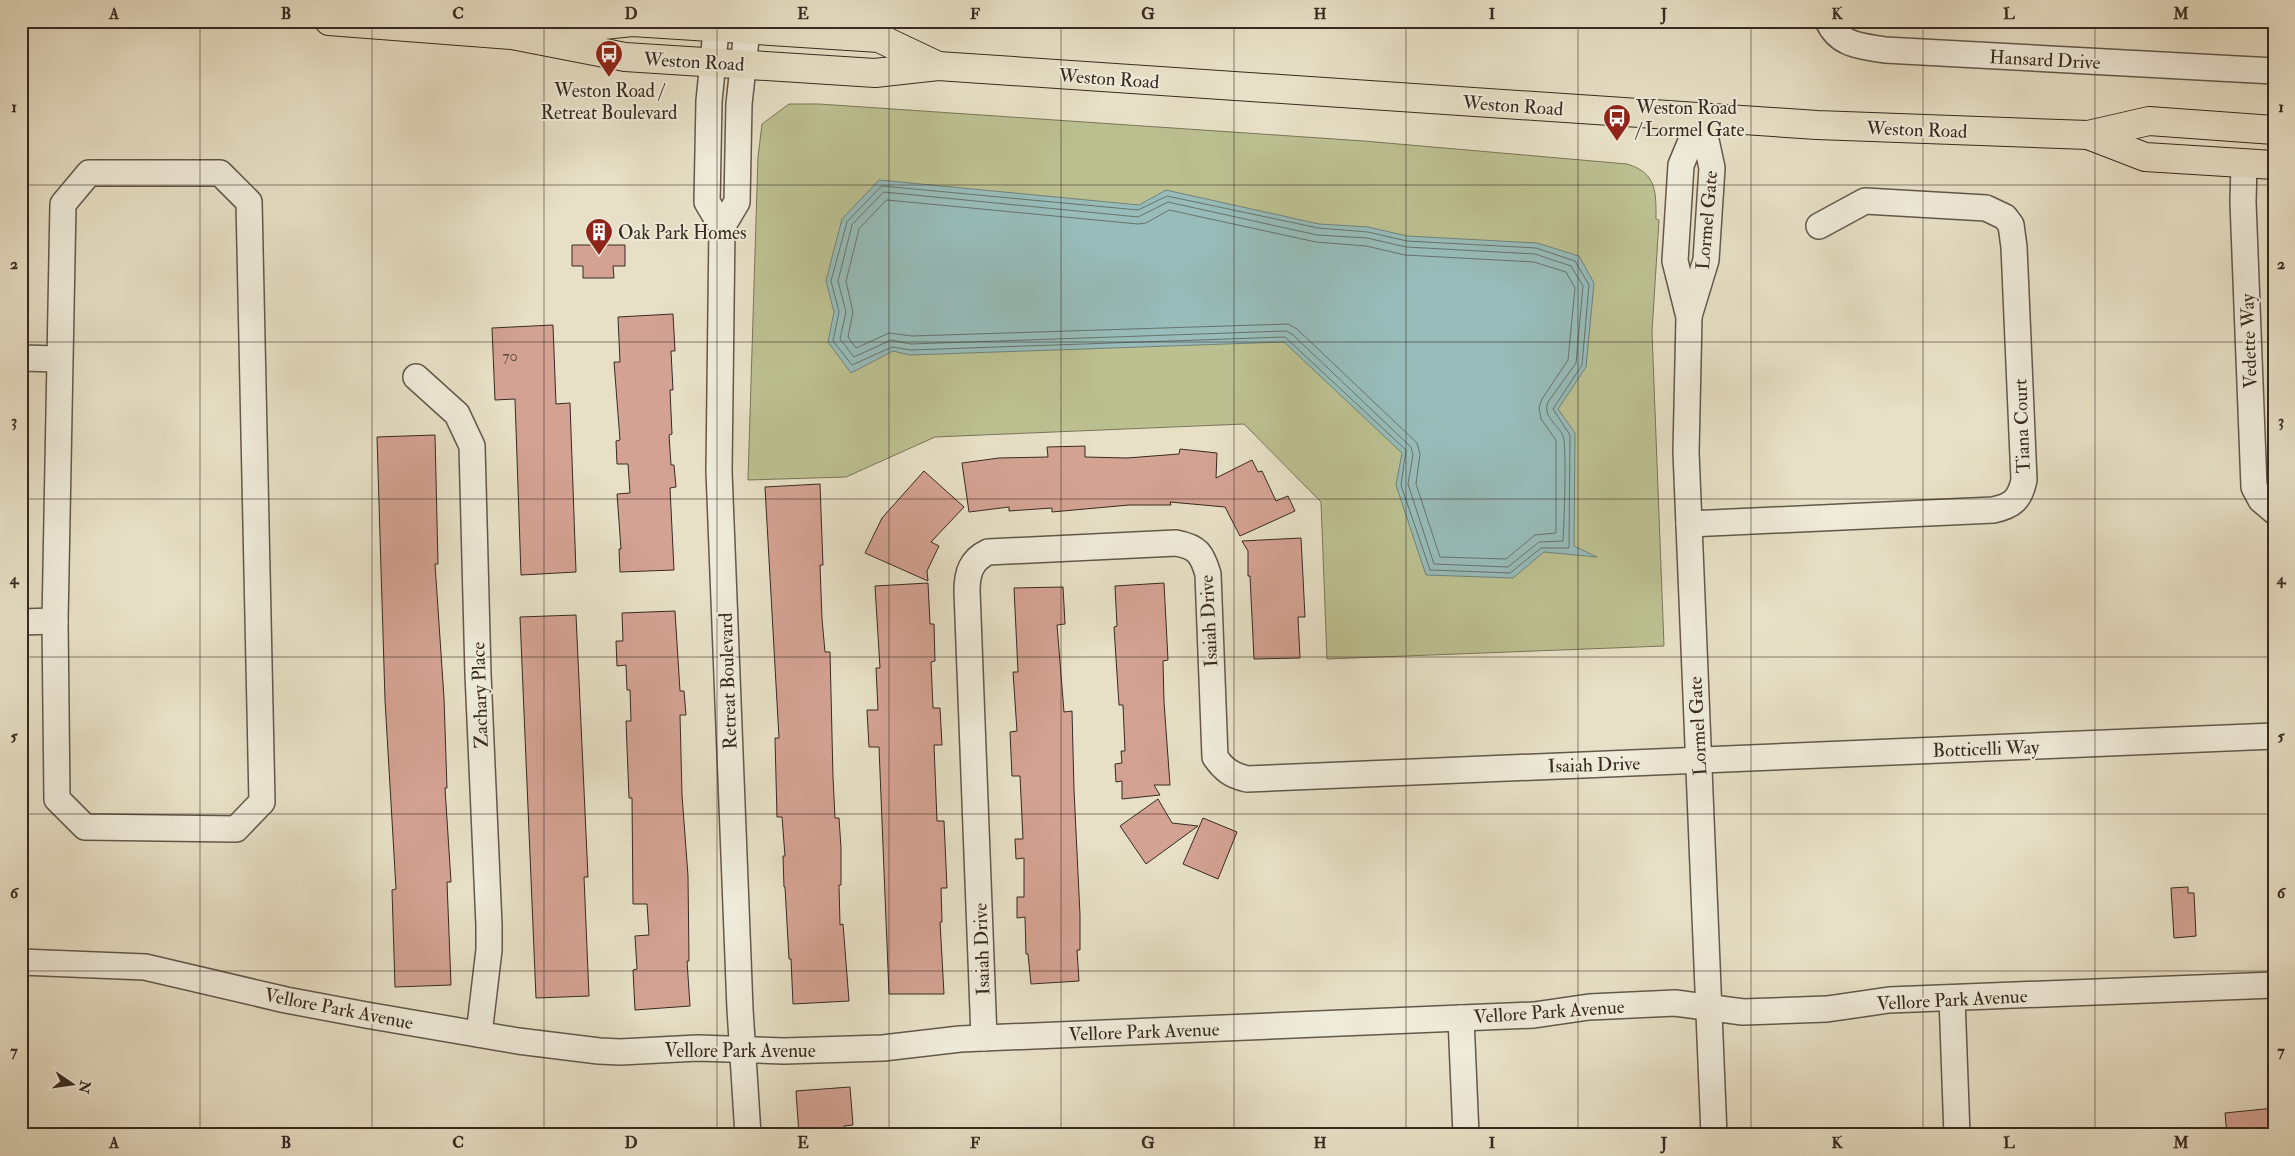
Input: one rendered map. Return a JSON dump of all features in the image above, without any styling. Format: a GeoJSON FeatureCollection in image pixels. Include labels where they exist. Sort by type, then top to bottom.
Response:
{"type":"FeatureCollection","features":[{"type":"Feature","properties":{"kind":"main road","name":"Weston Road"},"geometry":{"type":"LineString","coordinates":[[329,21],[512,35],[625,57],[875,73],[938,66],[1817,125],[2088,135],[2148,122],[2274,130]]}},
{"type":"Feature","properties":{"kind":"main road","name":"Weston Road"},"geometry":{"type":"LineString","coordinates":[[512,35],[632,22],[748,25],[879,38],[938,66]]}},
{"type":"Feature","properties":{"kind":"main road","name":"Weston Road"},"geometry":{"type":"LineString","coordinates":[[2088,135],[2145,157],[2274,165]]}},
{"type":"Feature","properties":{"kind":"street","name":"Hansard Drive"},"geometry":{"type":"LineString","coordinates":[[1828,21],[1830,28],[1847,43],[1885,50],[2274,71]]}},
{"type":"Feature","properties":{"kind":"street"},"geometry":{"type":"LineString","coordinates":[[716,24],[709,101],[707,202],[722,227],[737,202],[739,104],[748,25]]}},
{"type":"Feature","properties":{"kind":"street","name":"Lormel Gate"},"geometry":{"type":"LineString","coordinates":[[1701,117],[1681,165],[1675,261],[1689,317],[1686,452],[1714,1135]]}},
{"type":"Feature","properties":{"kind":"street","name":"Vedette Way"},"geometry":{"type":"LineString","coordinates":[[2244,163],[2243,202],[2254,487],[2261,500],[2274,511]]}},
{"type":"Feature","properties":{"kind":"street"},"geometry":{"type":"LineString","coordinates":[[89,173],[220,173],[249,202],[262,802],[236,829],[86,827],[57,800],[55,621],[63,204],[89,173]]}},
{"type":"Feature","properties":{"kind":"street","name":"Tiana Court"},"geometry":{"type":"LineString","coordinates":[[1689,524],[1993,510],[2016,502],[2021,492],[2024,480],[2014,247],[2011,225],[2005,217],[1986,208],[1865,202],[1819,226]]}},
{"type":"Feature","properties":{"kind":"street","name":"Retreat Boulevard"},"geometry":{"type":"LineString","coordinates":[[722,227],[719,472],[748,1135]]}},
{"type":"Feature","properties":{"kind":"street"},"geometry":{"type":"LineString","coordinates":[[21,358],[59,359]]}},
{"type":"Feature","properties":{"kind":"street","name":"Zachary Place"},"geometry":{"type":"LineString","coordinates":[[416,377],[457,414],[472,446],[478,664],[489,934],[489,950],[479,1034]]}},
{"type":"Feature","properties":{"kind":"street","name":"Isaiah Drive"},"geometry":{"type":"LineString","coordinates":[[984,1038],[967,577],[972,564],[980,556],[988,552],[1176,543],[1188,545],[1196,550],[1203,557],[1208,574],[1215,757],[1223,769],[1235,776],[1247,778],[1699,760]]}},
{"type":"Feature","properties":{"kind":"street"},"geometry":{"type":"LineString","coordinates":[[21,622],[55,621]]}},
{"type":"Feature","properties":{"kind":"street","name":"Botticelli Way"},"geometry":{"type":"LineString","coordinates":[[1699,760],[2274,736]]}},
{"type":"Feature","properties":{"kind":"street","name":"Vellore Park Avenue"},"geometry":{"type":"LineString","coordinates":[[21,962],[145,967],[286,1000],[479,1034],[599,1051],[620,1052],[698,1048],[784,1051],[882,1048],[960,1039],[1534,1015],[1589,1007],[1675,1003],[1743,1012],[1828,1009],[1889,1000],[2274,985]]}},
{"type":"Feature","properties":{"kind":"street"},"geometry":{"type":"LineString","coordinates":[[1952,998],[1957,1135]]}},
{"type":"Feature","properties":{"kind":"street"},"geometry":{"type":"LineString","coordinates":[[1461,1018],[1466,1135]]}},
{"type":"Feature","properties":{"kind":"green space"},"geometry":{"type":"Polygon","coordinates":[[[789,104],[819,104],[1364,141],[1627,164],[1637,168],[1649,178],[1653,185],[1656,200],[1656,219],[1659,220],[1652,332],[1664,646],[1327,659],[1321,502],[1244,424],[935,437],[846,477],[748,480],[758,157],[762,124],[789,104]]]}},
{"type":"Feature","properties":{"kind":"water"},"geometry":{"type":"Polygon","coordinates":[[[879,180],[1139,205],[1166,190],[1319,224],[1368,227],[1407,236],[1537,243],[1579,256],[1594,283],[1586,367],[1558,409],[1575,433],[1574,546],[1597,557],[1544,552],[1513,578],[1426,575],[1396,485],[1402,453],[1284,342],[910,355],[893,351],[851,373],[828,342],[834,312],[826,281],[842,219],[879,180]]]}},
{"type":"Feature","properties":{"kind":"building","name":"Oak Park Homes"},"geometry":{"type":"Polygon","coordinates":[[[572,245],[625,245],[625,266],[613,266],[614,278],[583,278],[583,266],[572,266],[572,245]]]}},
{"type":"Feature","properties":{"kind":"building"},"geometry":{"type":"Polygon","coordinates":[[[673,314],[675,351],[671,351],[673,390],[670,390],[672,434],[669,435],[671,465],[674,465],[676,487],[670,488],[674,570],[620,572],[619,549],[621,549],[617,494],[630,493],[628,464],[617,464],[616,441],[620,440],[614,362],[620,362],[618,317],[673,314]]]}},
{"type":"Feature","properties":{"kind":"building"},"geometry":{"type":"Polygon","coordinates":[[[553,325],[556,404],[570,403],[576,572],[521,575],[515,399],[495,400],[492,328],[553,325]]]}},
{"type":"Feature","properties":{"kind":"building"},"geometry":{"type":"Polygon","coordinates":[[[435,435],[438,564],[435,564],[444,698],[447,788],[445,788],[451,882],[447,882],[451,985],[395,987],[392,890],[396,889],[385,700],[377,437],[435,435]]]}},
{"type":"Feature","properties":{"kind":"building"},"geometry":{"type":"Polygon","coordinates":[[[1085,446],[1085,457],[1127,458],[1179,454],[1180,449],[1217,453],[1216,478],[1252,460],[1258,472],[1262,471],[1276,501],[1288,496],[1295,511],[1240,536],[1225,507],[1170,502],[1171,505],[1129,505],[1052,512],[1052,508],[1009,511],[1009,507],[969,512],[962,463],[999,458],[1048,457],[1047,447],[1085,446]]]}},
{"type":"Feature","properties":{"kind":"building"},"geometry":{"type":"Polygon","coordinates":[[[924,471],[964,507],[931,542],[939,546],[927,571],[928,581],[865,553],[882,518],[924,471]]]}},
{"type":"Feature","properties":{"kind":"building"},"geometry":{"type":"Polygon","coordinates":[[[820,484],[823,565],[820,565],[822,619],[825,652],[830,652],[835,818],[839,818],[841,848],[841,885],[839,885],[840,925],[843,924],[849,1001],[793,1004],[784,887],[783,856],[785,856],[782,817],[777,817],[775,738],[779,738],[765,487],[820,484]]]}},
{"type":"Feature","properties":{"kind":"building"},"geometry":{"type":"Polygon","coordinates":[[[1301,538],[1305,617],[1298,617],[1300,658],[1254,659],[1248,551],[1242,541],[1301,538]]]}},
{"type":"Feature","properties":{"kind":"building"},"geometry":{"type":"Polygon","coordinates":[[[928,583],[930,624],[934,624],[935,661],[931,662],[933,708],[940,708],[942,745],[934,745],[937,821],[944,821],[947,888],[941,888],[942,922],[940,922],[944,994],[889,994],[879,747],[869,747],[867,710],[878,710],[876,668],[880,668],[875,586],[928,583]]]}},
{"type":"Feature","properties":{"kind":"building"},"geometry":{"type":"Polygon","coordinates":[[[1164,583],[1168,660],[1163,661],[1164,702],[1170,785],[1154,785],[1160,795],[1122,799],[1122,781],[1116,782],[1115,764],[1122,763],[1121,751],[1125,751],[1123,705],[1119,705],[1114,627],[1117,626],[1115,586],[1164,583]]]}},
{"type":"Feature","properties":{"kind":"building"},"geometry":{"type":"Polygon","coordinates":[[[1063,587],[1065,624],[1057,625],[1064,712],[1072,711],[1080,915],[1080,950],[1077,950],[1079,981],[1031,984],[1028,954],[1026,954],[1025,917],[1017,918],[1017,897],[1024,897],[1024,858],[1016,859],[1015,839],[1023,839],[1020,776],[1012,776],[1010,732],[1017,731],[1013,672],[1018,672],[1014,588],[1063,587]]]}},
{"type":"Feature","properties":{"kind":"building"},"geometry":{"type":"Polygon","coordinates":[[[675,611],[680,691],[684,691],[686,715],[680,715],[682,795],[688,876],[689,961],[687,961],[690,1006],[635,1010],[633,970],[637,969],[635,936],[649,935],[647,904],[633,904],[632,798],[629,798],[626,721],[631,721],[630,690],[627,690],[626,665],[617,666],[616,641],[623,641],[622,613],[675,611]]]}},
{"type":"Feature","properties":{"kind":"building"},"geometry":{"type":"Polygon","coordinates":[[[576,615],[588,877],[584,877],[589,996],[536,998],[520,617],[576,615]]]}},
{"type":"Feature","properties":{"kind":"building"},"geometry":{"type":"Polygon","coordinates":[[[1158,799],[1172,823],[1198,826],[1146,864],[1120,826],[1158,799]]]}},
{"type":"Feature","properties":{"kind":"building"},"geometry":{"type":"Polygon","coordinates":[[[1203,818],[1237,832],[1218,879],[1183,864],[1203,818]]]}},
{"type":"Feature","properties":{"kind":"building"},"geometry":{"type":"Polygon","coordinates":[[[2188,887],[2188,893],[2194,893],[2196,936],[2174,938],[2171,888],[2188,887]]]}},
{"type":"Feature","properties":{"kind":"building"},"geometry":{"type":"Polygon","coordinates":[[[850,1087],[853,1125],[844,1126],[845,1135],[799,1135],[796,1091],[850,1087]]]}},
{"type":"Feature","properties":{"kind":"building"},"geometry":{"type":"Polygon","coordinates":[[[2274,1108],[2274,1135],[2227,1135],[2225,1113],[2274,1108]]]}},
{"type":"Feature","properties":{"kind":"place","name":"Weston Road / Retreat Boulevard"},"geometry":{"type":"Point","coordinates":[609,78]}},
{"type":"Feature","properties":{"kind":"place","name":"Weston Road / Lormel Gate"},"geometry":{"type":"Point","coordinates":[1617,142]}},
{"type":"Feature","properties":{"kind":"place","name":"Oak Park Homes"},"geometry":{"type":"Point","coordinates":[599,256]}}]}
